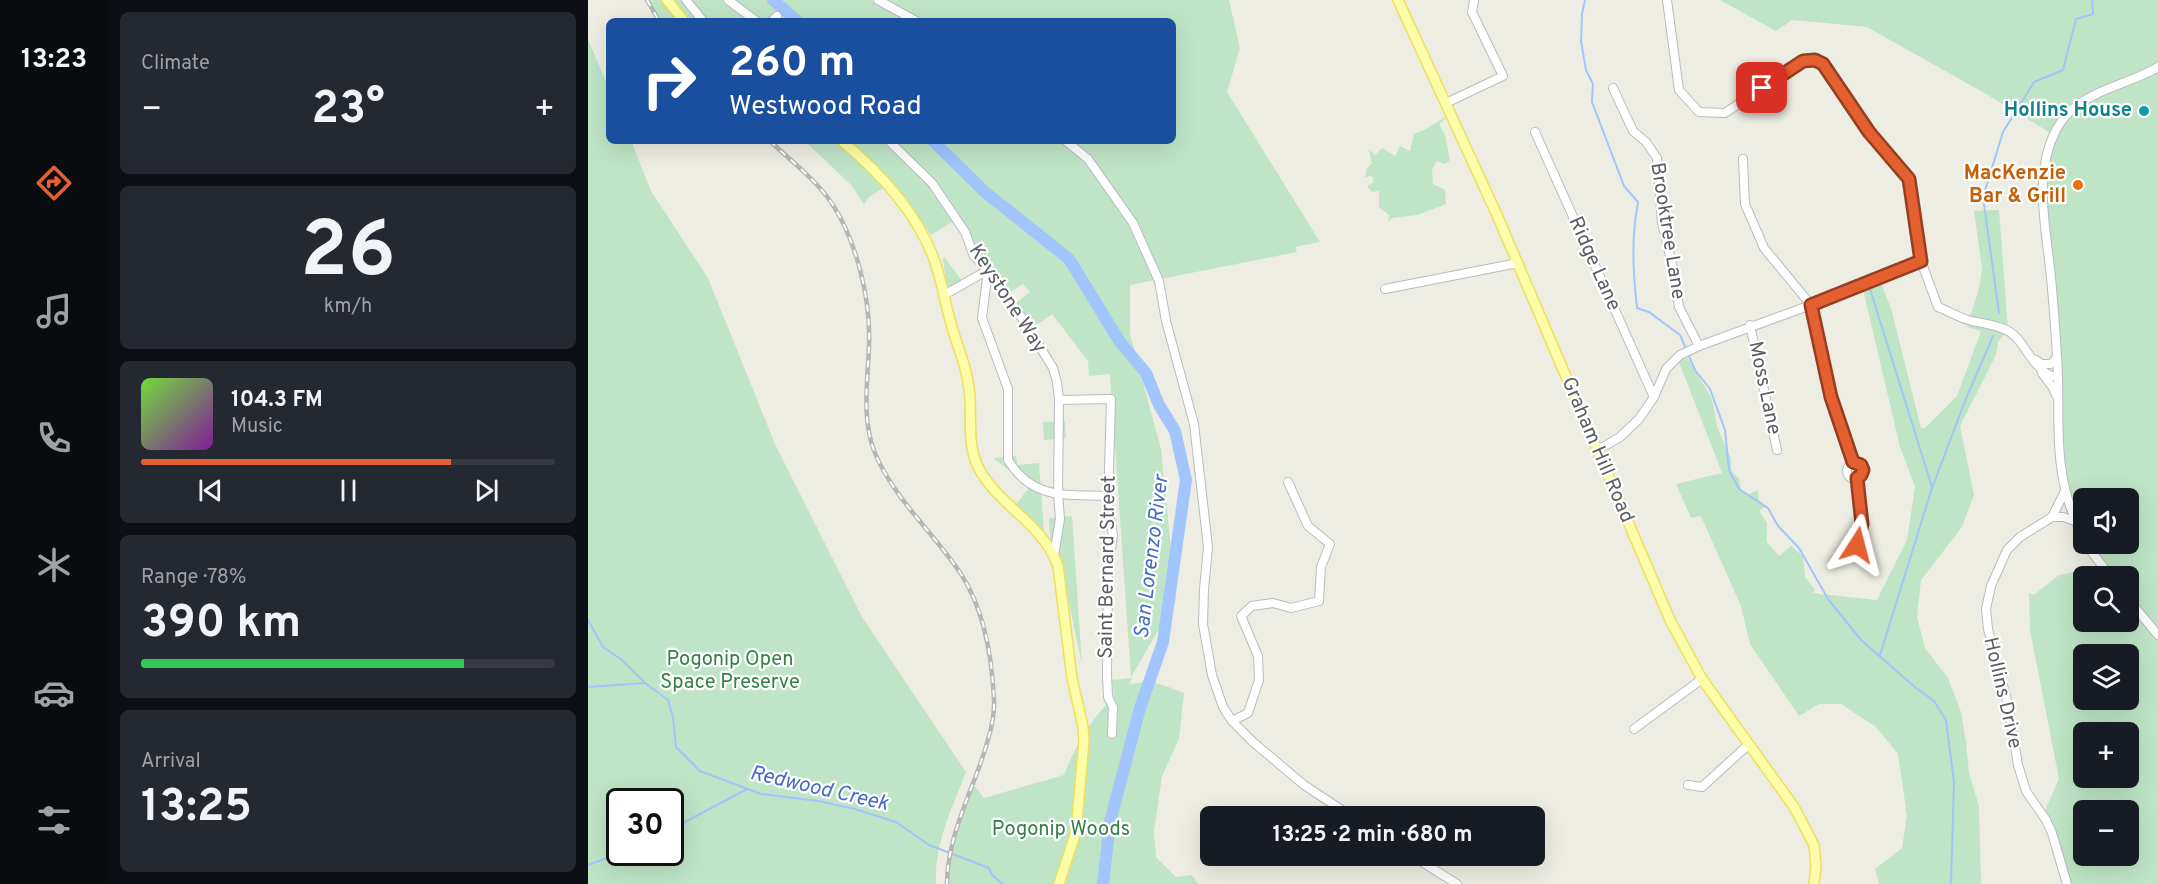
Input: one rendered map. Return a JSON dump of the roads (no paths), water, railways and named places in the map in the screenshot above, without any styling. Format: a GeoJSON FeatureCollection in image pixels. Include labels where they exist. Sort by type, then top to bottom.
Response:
{"type":"FeatureCollection","features":[{"type":"Feature","properties":{"kind":"main road"},"geometry":{"type":"LineString","coordinates":[[667,0],[682,18]]}},
{"type":"Feature","properties":{"kind":"main road","name":"Graham Hill Road"},"geometry":{"type":"LineString","coordinates":[[1398,0],[1518,264],[1670,620],[1702,679],[1794,807],[1814,845],[1816,866],[1814,884]]}},
{"type":"Feature","properties":{"kind":"main road"},"geometry":{"type":"LineString","coordinates":[[845,144],[881,178],[910,216],[931,253],[969,383],[971,443],[978,466],[992,488],[1037,530],[1054,555],[1060,582],[1072,678],[1083,728],[1082,772],[1076,832],[1059,884]]}},
{"type":"Feature","properties":{"kind":"street"},"geometry":{"type":"LineString","coordinates":[[686,0],[701,18]]}},
{"type":"Feature","properties":{"kind":"street"},"geometry":{"type":"LineString","coordinates":[[728,0],[752,18]]}},
{"type":"Feature","properties":{"kind":"street"},"geometry":{"type":"LineString","coordinates":[[878,0],[911,18]]}},
{"type":"Feature","properties":{"kind":"street"},"geometry":{"type":"LineString","coordinates":[[1446,103],[1503,76],[1472,12],[1474,0]]}},
{"type":"Feature","properties":{"kind":"street"},"geometry":{"type":"LineString","coordinates":[[1667,0],[1679,90],[1699,112],[1725,113],[1803,61],[1815,60],[1823,64],[1869,132],[1909,179],[1921,261],[1938,307],[1966,320],[1995,326],[2015,335],[2054,388],[2059,406]]}},
{"type":"Feature","properties":{"kind":"street"},"geometry":{"type":"LineString","coordinates":[[2073,515],[2065,491],[2061,465],[2057,357],[2049,260],[2042,212],[2044,170],[2056,131],[2062,121],[2082,100],[2158,67]]}},
{"type":"Feature","properties":{"kind":"street","name":"Brooktree Lane"},"geometry":{"type":"LineString","coordinates":[[1613,88],[1633,131],[1646,142],[1657,158],[1662,223],[1673,268],[1679,308],[1695,347]]}},
{"type":"Feature","properties":{"kind":"street","name":"Ridge Lane"},"geometry":{"type":"LineString","coordinates":[[1535,132],[1654,397]]}},
{"type":"Feature","properties":{"kind":"street","name":"Keystone Way"},"geometry":{"type":"LineString","coordinates":[[892,144],[932,183],[965,232],[974,256],[988,270],[1022,318],[1053,368],[1059,400],[1060,519],[1054,555]]}},
{"type":"Feature","properties":{"kind":"street"},"geometry":{"type":"LineString","coordinates":[[1070,144],[1088,159],[1134,223],[1159,281],[1166,321],[1194,424],[1208,547],[1203,624],[1212,675],[1223,707],[1232,721],[1253,742],[1304,785],[1336,806]]}},
{"type":"Feature","properties":{"kind":"street"},"geometry":{"type":"LineString","coordinates":[[1743,159],[1745,204],[1764,249],[1811,305],[1831,397],[1853,462],[1861,465],[1863,470],[1857,478],[1862,524],[1857,545]]}},
{"type":"Feature","properties":{"kind":"street"},"geometry":{"type":"LineString","coordinates":[[1598,450],[1620,437],[1639,419],[1654,397],[1666,369],[1680,356],[1695,347],[1750,325],[1811,305],[1921,261]]}},
{"type":"Feature","properties":{"kind":"street"},"geometry":{"type":"LineString","coordinates":[[1385,290],[1518,264]]}},
{"type":"Feature","properties":{"kind":"street"},"geometry":{"type":"LineString","coordinates":[[944,295],[988,270]]}},
{"type":"Feature","properties":{"kind":"street"},"geometry":{"type":"LineString","coordinates":[[988,270],[982,318],[1008,389],[1008,460],[1014,470],[1030,485],[1042,492],[1108,496]]}},
{"type":"Feature","properties":{"kind":"street","name":"Moss Lane"},"geometry":{"type":"LineString","coordinates":[[1750,325],[1777,450]]}},
{"type":"Feature","properties":{"kind":"street"},"geometry":{"type":"LineString","coordinates":[[2030,357],[2042,364],[2051,364],[2057,357]]}},
{"type":"Feature","properties":{"kind":"street"},"geometry":{"type":"LineString","coordinates":[[2030,357],[2046,373],[2058,377]]}},
{"type":"Feature","properties":{"kind":"street","name":"Saint Bernard Street"},"geometry":{"type":"LineString","coordinates":[[1059,400],[1110,399],[1108,496],[1113,534],[1108,571],[1107,675],[1108,697],[1113,707],[1112,734]]}},
{"type":"Feature","properties":{"kind":"street"},"geometry":{"type":"LineString","coordinates":[[1232,721],[1248,713],[1259,680],[1258,656],[1241,616],[1252,606],[1274,603],[1291,608],[1319,601],[1321,567],[1330,544],[1308,526],[1288,482]]}},
{"type":"Feature","properties":{"kind":"street"},"geometry":{"type":"LineString","coordinates":[[2065,491],[2052,517],[2073,520]]}},
{"type":"Feature","properties":{"kind":"street","name":"Hollins Drive"},"geometry":{"type":"LineString","coordinates":[[2052,517],[2020,537],[2007,550],[1998,566],[1986,609],[1988,629],[2008,704],[2018,765],[2026,791],[2052,833],[2067,884]]}},
{"type":"Feature","properties":{"kind":"street"},"geometry":{"type":"LineString","coordinates":[[2139,612],[2158,635]]}},
{"type":"Feature","properties":{"kind":"street"},"geometry":{"type":"LineString","coordinates":[[1634,729],[1702,679]]}},
{"type":"Feature","properties":{"kind":"street"},"geometry":{"type":"LineString","coordinates":[[1688,785],[1702,787],[1748,745]]}},
{"type":"Feature","properties":{"kind":"street"},"geometry":{"type":"LineString","coordinates":[[1428,866],[1457,884]]}},
{"type":"Feature","properties":{"kind":"waterway","name":"San Lorenzo River"},"geometry":{"type":"LineString","coordinates":[[773,0],[794,18]]}},
{"type":"Feature","properties":{"kind":"waterway"},"geometry":{"type":"LineString","coordinates":[[1585,0],[1581,41],[1586,70],[1593,84],[1592,102],[1624,186],[1638,202],[1633,255],[1637,308],[1649,312],[1680,335],[1695,370],[1710,389],[1725,430],[1729,470],[1739,489],[1768,508],[1778,526],[1799,548],[1828,599],[1861,640],[1934,701],[1946,720],[1954,782],[1951,884]]}},
{"type":"Feature","properties":{"kind":"waterway"},"geometry":{"type":"LineString","coordinates":[[1999,313],[1983,197],[2003,132],[2034,82],[2063,70],[2076,19],[2093,14],[2092,0]]}},
{"type":"Feature","properties":{"kind":"waterway","name":"San Lorenzo River"},"geometry":{"type":"LineString","coordinates":[[936,144],[985,192],[1069,259],[1120,342],[1146,373],[1159,405],[1175,431],[1186,480],[1163,642],[1140,708],[1110,822],[1103,884]]}},
{"type":"Feature","properties":{"kind":"waterway"},"geometry":{"type":"LineString","coordinates":[[1870,289],[1932,487]]}},
{"type":"Feature","properties":{"kind":"waterway"},"geometry":{"type":"LineString","coordinates":[[1880,655],[1932,488],[1993,336]]}},
{"type":"Feature","properties":{"kind":"waterway","name":"Redwood Creek"},"geometry":{"type":"LineString","coordinates":[[588,620],[603,647],[622,660],[645,683],[668,700],[673,717],[676,747],[700,771],[761,794],[819,801],[896,822],[929,845],[989,868],[992,875],[1003,884]]}},
{"type":"Feature","properties":{"kind":"waterway"},"geometry":{"type":"LineString","coordinates":[[588,687],[645,683]]}},
{"type":"Feature","properties":{"kind":"waterway"},"geometry":{"type":"LineString","coordinates":[[684,823],[747,789]]}},
{"type":"Feature","properties":{"kind":"waterway"},"geometry":{"type":"LineString","coordinates":[[588,865],[606,858]]}},
{"type":"Feature","properties":{"kind":"railway"},"geometry":{"type":"LineString","coordinates":[[647,0],[657,18]]}},
{"type":"Feature","properties":{"kind":"railway"},"geometry":{"type":"LineString","coordinates":[[773,144],[825,194],[848,233],[860,270],[867,308],[869,327],[867,413],[875,453],[903,501],[961,574],[976,603],[986,635],[993,684],[993,716],[981,762],[954,837],[947,884]]}},
{"type":"Feature","properties":{"kind":"place","name":"Hollins House"},"geometry":{"type":"Point","coordinates":[2144,111]}},
{"type":"Feature","properties":{"kind":"place","name":"MacKenzie Bar & Grill"},"geometry":{"type":"Point","coordinates":[2078,185]}},
{"type":"Feature","properties":{"kind":"park label","name":"Pogonip Open Space Preserve"},"geometry":{"type":"Point","coordinates":[730,672]}},
{"type":"Feature","properties":{"kind":"park label","name":"Pogonip Woods"},"geometry":{"type":"Point","coordinates":[1061,830]}}]}
